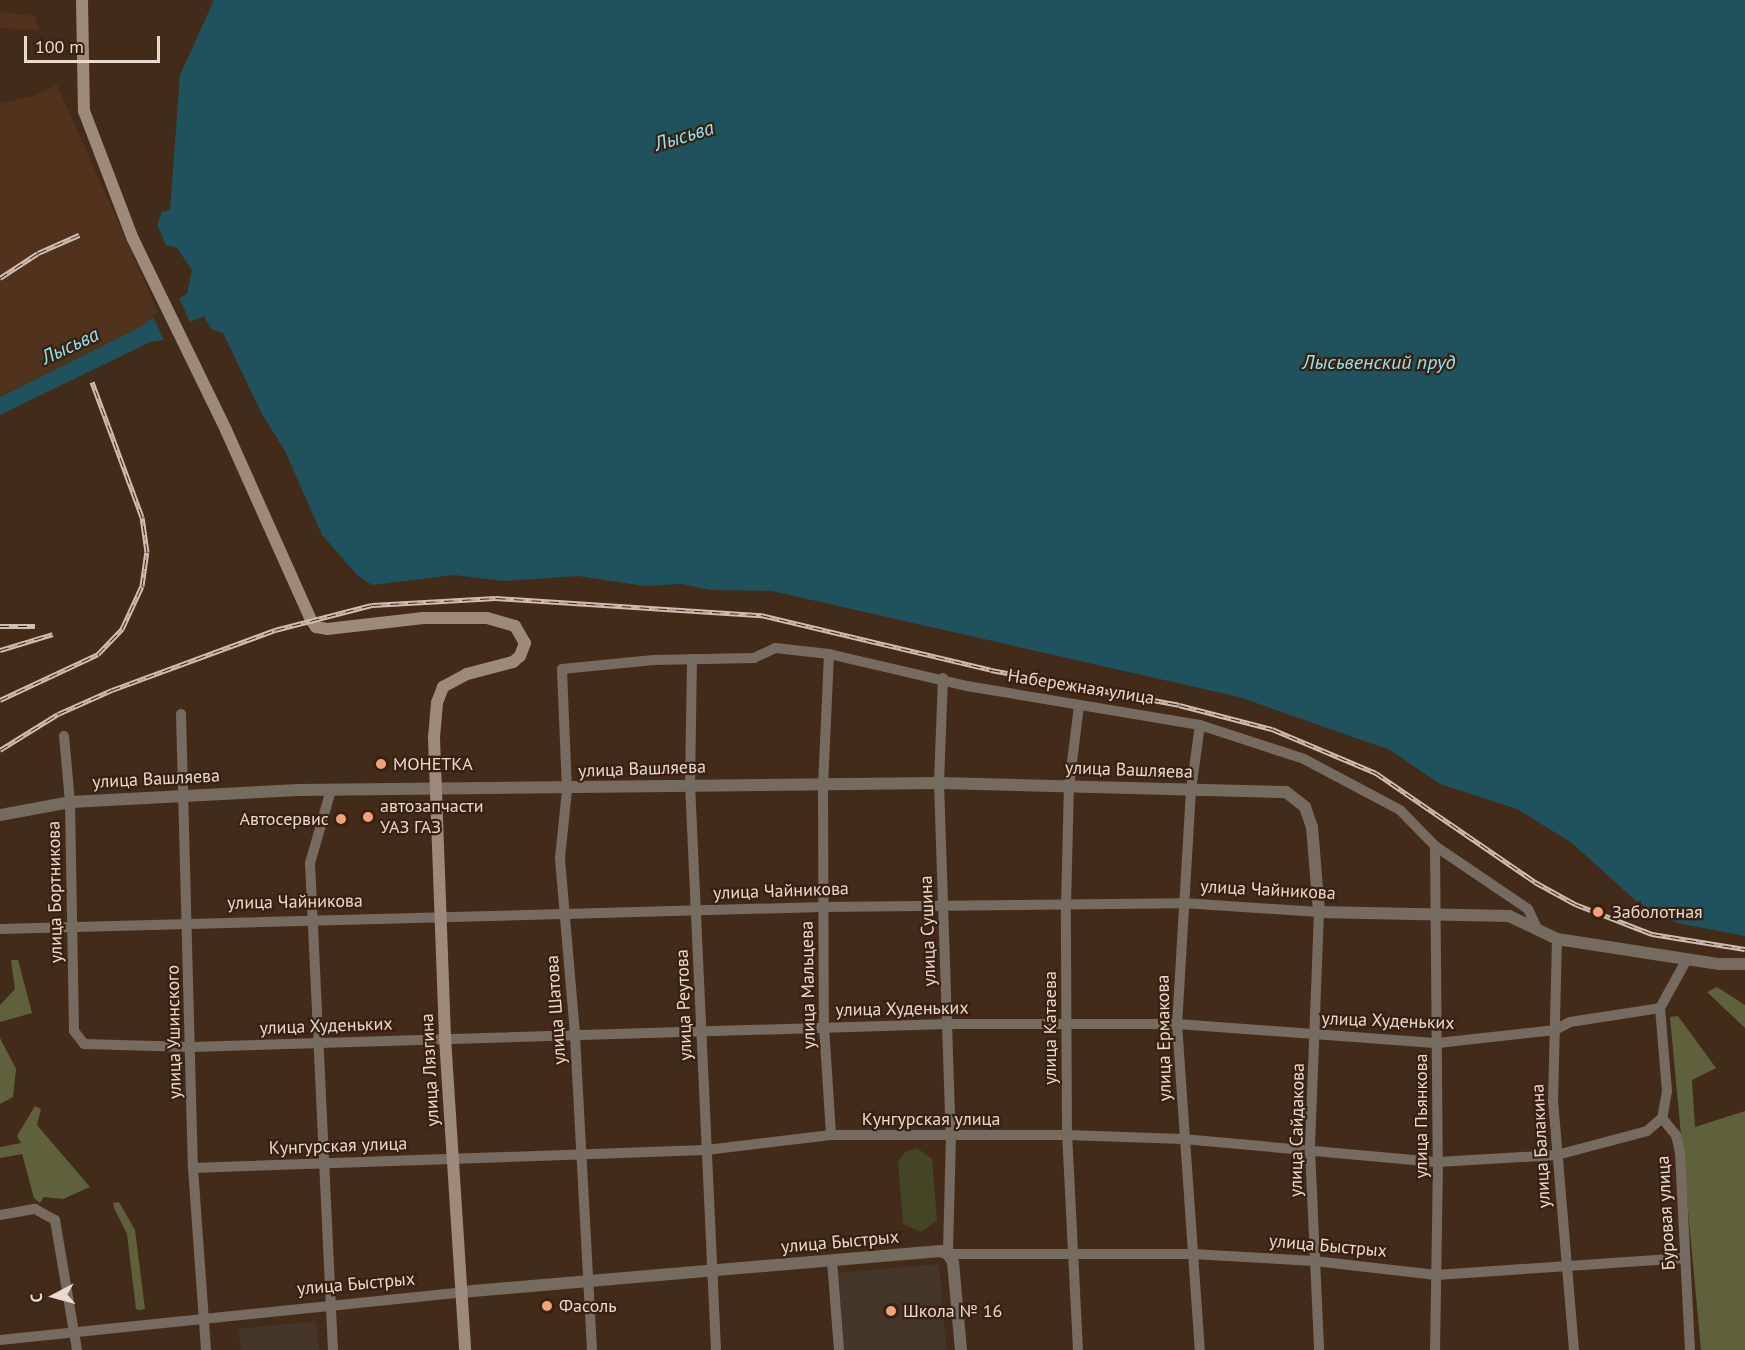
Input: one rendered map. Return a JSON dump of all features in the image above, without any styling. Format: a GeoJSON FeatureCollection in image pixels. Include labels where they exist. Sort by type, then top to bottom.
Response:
{"type":"FeatureCollection","features":[{"type":"Feature","properties":{"kind":"main road","name":"улица Лязгина"},"geometry":{"type":"LineString","coordinates":[[82,0],[84,111],[133,238],[226,430],[311,620],[316,627],[327,629],[423,618],[480,618],[507,622],[520,631],[525,643],[520,656],[513,662],[467,674],[443,687],[437,703],[434,737],[445,1038],[465,1350]]}},
{"type":"Feature","properties":{"kind":"street","name":"Набережная улица"},"geometry":{"type":"LineString","coordinates":[[562,669],[692,659],[754,658],[775,648],[829,654],[1079,706],[1200,725],[1304,759],[1400,810],[1435,846],[1528,909],[1536,926]]}},
{"type":"Feature","properties":{"kind":"street","name":"улица Мальцева"},"geometry":{"type":"LineString","coordinates":[[829,654],[823,786],[823,907],[824,1026],[831,1135]]}},
{"type":"Feature","properties":{"kind":"street","name":"улица Реутова"},"geometry":{"type":"LineString","coordinates":[[692,659],[690,784],[716,1350]]}},
{"type":"Feature","properties":{"kind":"street","name":"улица Шатова"},"geometry":{"type":"LineString","coordinates":[[562,669],[567,790],[560,858],[575,1034],[592,1350]]}},
{"type":"Feature","properties":{"kind":"street","name":"улица Сушина"},"geometry":{"type":"LineString","coordinates":[[943,678],[939,783],[951,1136],[948,1254]]}},
{"type":"Feature","properties":{"kind":"street","name":"улица Катаева"},"geometry":{"type":"LineString","coordinates":[[1078,1350],[1067,1135],[1066,906],[1069,786],[1079,706]]}},
{"type":"Feature","properties":{"kind":"street","name":"улица Ушинского"},"geometry":{"type":"LineString","coordinates":[[181,714],[189,922],[193,1168],[206,1350]]}},
{"type":"Feature","properties":{"kind":"street","name":"улица Ермакова"},"geometry":{"type":"LineString","coordinates":[[1200,725],[1191,790],[1178,1024],[1182,1139],[1200,1350]]}},
{"type":"Feature","properties":{"kind":"street","name":"улица Бортникова"},"geometry":{"type":"LineString","coordinates":[[64,736],[70,802],[74,1031],[84,1044]]}},
{"type":"Feature","properties":{"kind":"street","name":"улица Вашляева"},"geometry":{"type":"LineString","coordinates":[[0,815],[70,802],[183,795],[436,788],[567,790],[690,784],[823,786],[939,783],[1286,792],[1305,807],[1312,828],[1319,912]]}},
{"type":"Feature","properties":{"kind":"street"},"geometry":{"type":"LineString","coordinates":[[331,790],[310,863],[321,1162],[333,1350]]}},
{"type":"Feature","properties":{"kind":"street","name":"улица Пьянкова"},"geometry":{"type":"LineString","coordinates":[[1435,846],[1438,914],[1435,1350]]}},
{"type":"Feature","properties":{"kind":"street","name":"улица Чайникова"},"geometry":{"type":"LineString","coordinates":[[0,929],[72,930],[189,922],[823,907],[1183,903],[1319,912],[1509,916],[1536,926],[1557,939]]}},
{"type":"Feature","properties":{"kind":"street","name":"улица Сайдакова"},"geometry":{"type":"LineString","coordinates":[[1319,912],[1317,1034],[1310,1149],[1319,1350]]}},
{"type":"Feature","properties":{"kind":"street"},"geometry":{"type":"LineString","coordinates":[[1557,939],[1686,959],[1745,964]]}},
{"type":"Feature","properties":{"kind":"street","name":"улица Балакина"},"geometry":{"type":"LineString","coordinates":[[1557,939],[1555,1030],[1557,1155],[1574,1350]]}},
{"type":"Feature","properties":{"kind":"street"},"geometry":{"type":"LineString","coordinates":[[1662,1118],[1667,1091],[1660,1008],[1686,959]]}},
{"type":"Feature","properties":{"kind":"street","name":"улица Худеньких"},"geometry":{"type":"LineString","coordinates":[[84,1044],[191,1047],[575,1034],[701,1034],[824,1026],[948,1024],[1178,1024],[1438,1043],[1555,1030],[1570,1022],[1660,1008]]}},
{"type":"Feature","properties":{"kind":"street","name":"Кунгурская улица"},"geometry":{"type":"LineString","coordinates":[[193,1168],[706,1150],[831,1135],[1067,1135],[1182,1139],[1438,1162],[1557,1155],[1647,1131],[1662,1118]]}},
{"type":"Feature","properties":{"kind":"street","name":"Буровая улица"},"geometry":{"type":"LineString","coordinates":[[1662,1118],[1676,1135],[1680,1153],[1690,1350]]}},
{"type":"Feature","properties":{"kind":"street"},"geometry":{"type":"LineString","coordinates":[[0,1215],[34,1209],[55,1220],[77,1350]]}},
{"type":"Feature","properties":{"kind":"street","name":"улица Быстрых"},"geometry":{"type":"LineString","coordinates":[[0,1340],[329,1304],[940,1251],[948,1254],[1192,1254],[1314,1261],[1436,1275],[1567,1268],[1685,1258]]}},
{"type":"Feature","properties":{"kind":"street"},"geometry":{"type":"LineString","coordinates":[[948,1254],[953,1262],[961,1350]]}},
{"type":"Feature","properties":{"kind":"street"},"geometry":{"type":"LineString","coordinates":[[832,1261],[839,1350]]}},
{"type":"Feature","properties":{"kind":"shaded area"},"geometry":{"type":"Polygon","coordinates":[[[0,12],[35,16],[39,30],[0,28],[0,12]]]}},
{"type":"Feature","properties":{"kind":"shaded area"},"geometry":{"type":"Polygon","coordinates":[[[57,85],[158,312],[142,326],[0,396],[0,104],[33,96],[57,85]]]}},
{"type":"Feature","properties":{"kind":"shaded area","name":"Школа № 16"},"geometry":{"type":"Polygon","coordinates":[[[939,1264],[946,1350],[843,1350],[836,1273],[939,1264]]]}},
{"type":"Feature","properties":{"kind":"shaded area"},"geometry":{"type":"Polygon","coordinates":[[[316,1321],[319,1350],[241,1350],[238,1329],[316,1321]]]}},
{"type":"Feature","properties":{"kind":"green space"},"geometry":{"type":"Polygon","coordinates":[[[11,960],[18,960],[32,1013],[0,1022],[0,1005],[15,989],[11,960]]]}},
{"type":"Feature","properties":{"kind":"green space"},"geometry":{"type":"Polygon","coordinates":[[[1717,987],[1745,1005],[1745,1028],[1707,992],[1717,987]]]}},
{"type":"Feature","properties":{"kind":"green space"},"geometry":{"type":"Polygon","coordinates":[[[1678,1016],[1716,1068],[1692,1080],[1695,1127],[1745,1111],[1745,1350],[1701,1350],[1670,1017],[1678,1016]]]}},
{"type":"Feature","properties":{"kind":"green space"},"geometry":{"type":"Polygon","coordinates":[[[0,1038],[16,1069],[13,1097],[0,1104],[0,1038]]]}},
{"type":"Feature","properties":{"kind":"green space"},"geometry":{"type":"Polygon","coordinates":[[[35,1106],[41,1109],[37,1125],[90,1187],[63,1199],[44,1197],[40,1203],[34,1198],[22,1154],[0,1158],[0,1147],[21,1143],[17,1136],[35,1106]]]}},
{"type":"Feature","properties":{"kind":"green space"},"geometry":{"type":"Polygon","coordinates":[[[917,1148],[932,1159],[937,1221],[921,1232],[903,1224],[898,1162],[905,1152],[917,1148]]]}},
{"type":"Feature","properties":{"kind":"green space"},"geometry":{"type":"Polygon","coordinates":[[[119,1202],[135,1230],[145,1309],[136,1309],[127,1234],[113,1203],[119,1202]]]}},
{"type":"Feature","properties":{"kind":"water","name":"Лысьвенский пруд"},"geometry":{"type":"Polygon","coordinates":[[[214,0],[1745,0],[1745,936],[1677,923],[1636,901],[1572,843],[1517,809],[1440,784],[1390,750],[1239,697],[772,591],[711,590],[681,584],[645,586],[578,576],[503,581],[454,575],[372,585],[357,575],[322,535],[285,451],[262,414],[223,333],[211,329],[204,316],[190,322],[179,298],[187,294],[192,270],[177,248],[166,245],[157,225],[162,212],[170,210],[180,75],[214,0]]]}},
{"type":"Feature","properties":{"kind":"water"},"geometry":{"type":"Polygon","coordinates":[[[153,317],[164,340],[150,342],[0,415],[0,397],[142,326],[153,317]]]}},
{"type":"Feature","properties":{"kind":"railway"},"geometry":{"type":"LineString","coordinates":[[0,278],[38,253],[79,235]]}},
{"type":"Feature","properties":{"kind":"railway"},"geometry":{"type":"LineString","coordinates":[[0,700],[98,654],[122,629],[142,586],[147,552],[142,517],[92,382]]}},
{"type":"Feature","properties":{"kind":"railway"},"geometry":{"type":"LineString","coordinates":[[0,750],[58,714],[112,690],[275,630],[372,605],[496,598],[761,615],[991,670],[1179,705],[1272,729],[1376,773],[1535,882],[1575,904],[1652,934],[1745,949]]}},
{"type":"Feature","properties":{"kind":"railway"},"geometry":{"type":"LineString","coordinates":[[0,626],[35,626]]}},
{"type":"Feature","properties":{"kind":"railway"},"geometry":{"type":"LineString","coordinates":[[0,650],[53,634]]}},
{"type":"Feature","properties":{"kind":"place","name":"МОНЕТКА"},"geometry":{"type":"Point","coordinates":[381,764]}},
{"type":"Feature","properties":{"kind":"place","name":"автозапчасти УАЗ ГАЗ"},"geometry":{"type":"Point","coordinates":[368,817]}},
{"type":"Feature","properties":{"kind":"place","name":"Автосервис"},"geometry":{"type":"Point","coordinates":[341,819]}},
{"type":"Feature","properties":{"kind":"place","name":"Заболотная"},"geometry":{"type":"Point","coordinates":[1598,912]}},
{"type":"Feature","properties":{"kind":"place","name":"Фасоль"},"geometry":{"type":"Point","coordinates":[547,1306]}},
{"type":"Feature","properties":{"kind":"place","name":"Школа № 16"},"geometry":{"type":"Point","coordinates":[891,1311]}},
{"type":"Feature","properties":{"kind":"water label","name":"Лысьва"},"geometry":{"type":"Point","coordinates":[684,136]}},
{"type":"Feature","properties":{"kind":"water label","name":"Лысьва"},"geometry":{"type":"Point","coordinates":[70,346]}}]}
